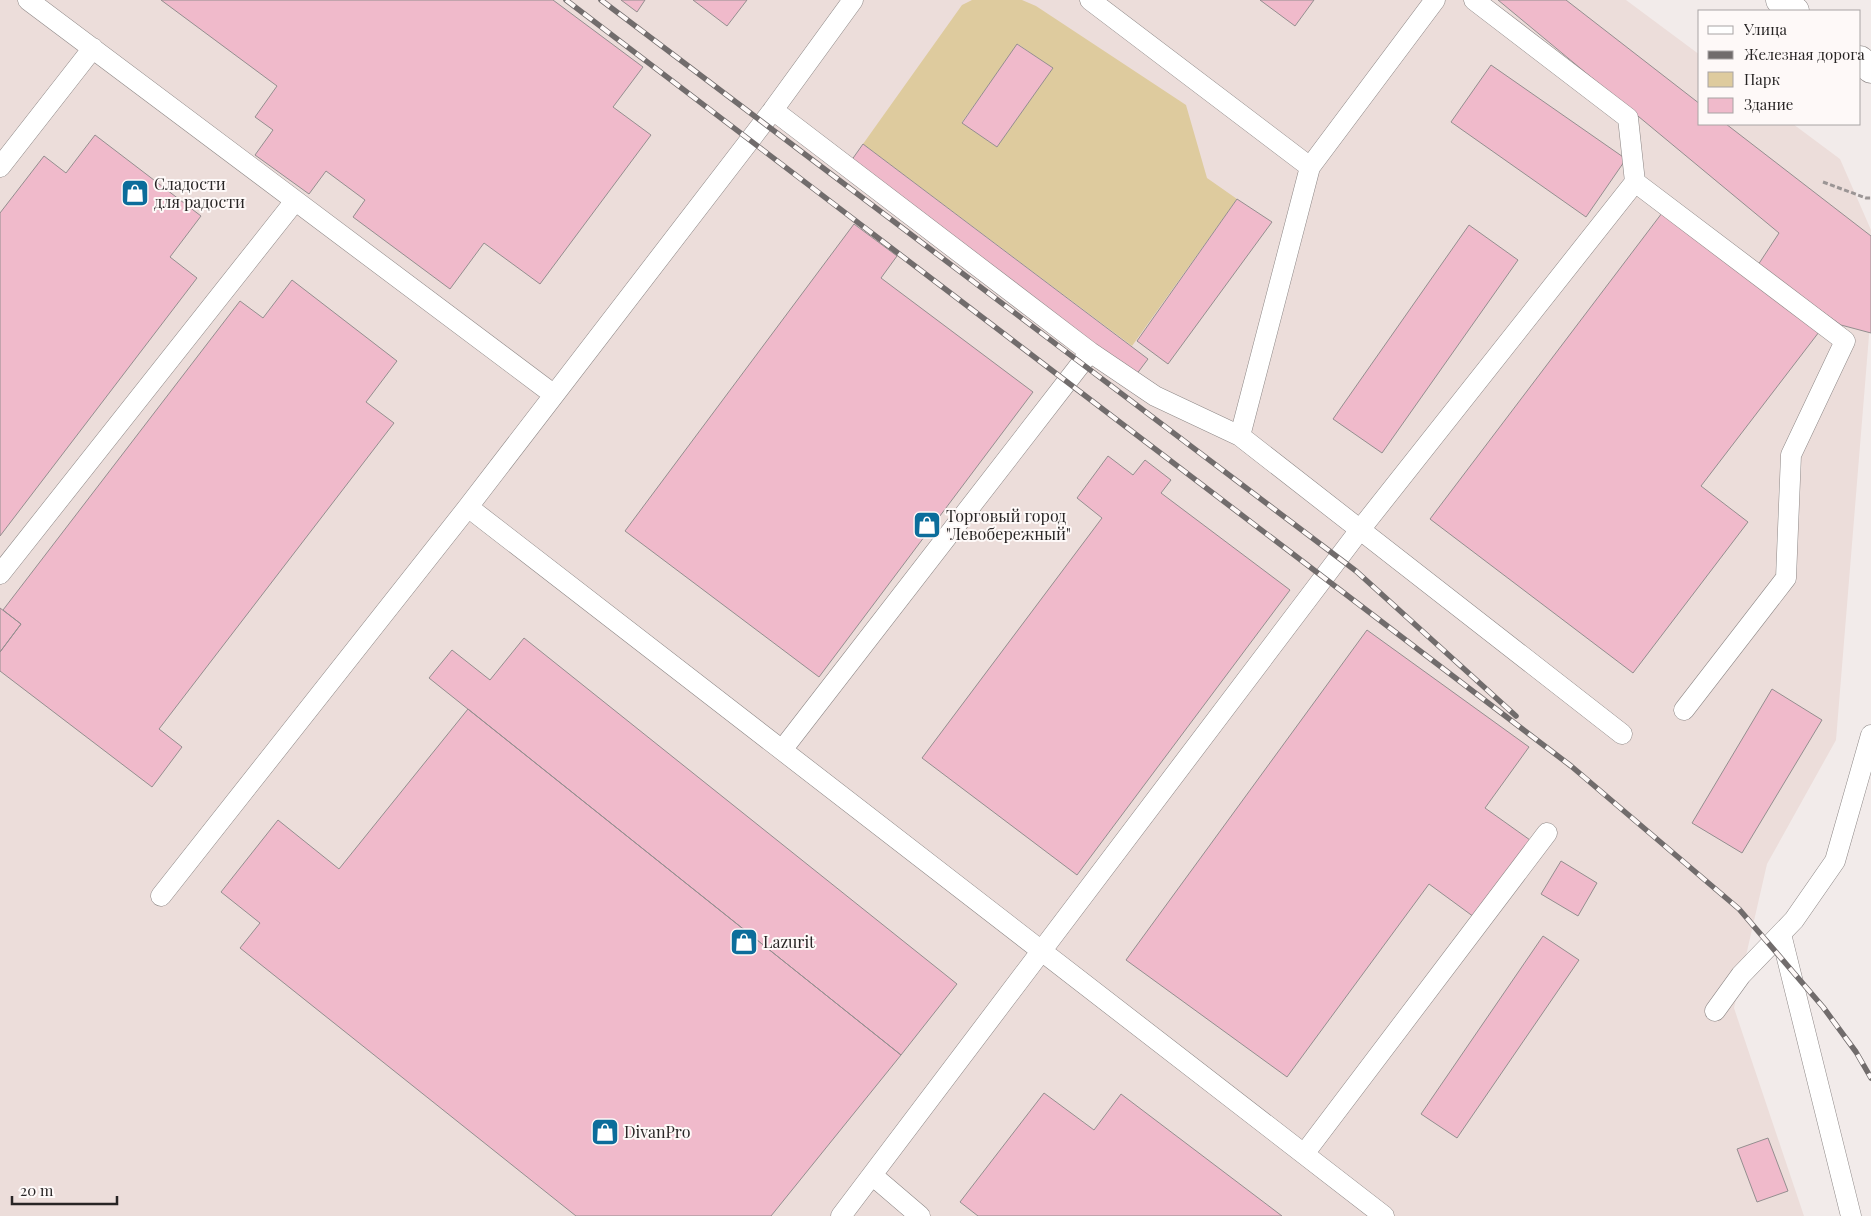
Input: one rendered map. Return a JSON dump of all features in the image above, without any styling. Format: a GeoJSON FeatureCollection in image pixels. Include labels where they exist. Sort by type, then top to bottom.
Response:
{"type":"FeatureCollection","features":[{"type":"Feature","properties":{"kind":"street"},"geometry":{"type":"LineString","coordinates":[[1780,0],[1794,10]]}},
{"type":"Feature","properties":{"kind":"street"},"geometry":{"type":"LineString","coordinates":[[1861,61],[1871,69]]}},
{"type":"Feature","properties":{"kind":"lane"},"geometry":{"type":"LineString","coordinates":[[28,0],[553,394]]}},
{"type":"Feature","properties":{"kind":"lane"},"geometry":{"type":"LineString","coordinates":[[161,896],[468,507],[772,110],[853,0]]}},
{"type":"Feature","properties":{"kind":"lane"},"geometry":{"type":"LineString","coordinates":[[1090,0],[1310,167]]}},
{"type":"Feature","properties":{"kind":"lane"},"geometry":{"type":"LineString","coordinates":[[1240,436],[1310,167],[1435,0]]}},
{"type":"Feature","properties":{"kind":"lane"},"geometry":{"type":"LineString","coordinates":[[841,1216],[1359,531],[1634,182],[1628,118],[1474,0]]}},
{"type":"Feature","properties":{"kind":"lane"},"geometry":{"type":"LineString","coordinates":[[0,167],[93,48]]}},
{"type":"Feature","properties":{"kind":"lane"},"geometry":{"type":"LineString","coordinates":[[772,110],[1090,352],[1155,396],[1240,436],[1359,531],[1622,734]]}},
{"type":"Feature","properties":{"kind":"lane"},"geometry":{"type":"LineString","coordinates":[[1634,182],[1845,341],[1791,455],[1786,578],[1684,710]]}},
{"type":"Feature","properties":{"kind":"lane"},"geometry":{"type":"LineString","coordinates":[[0,574],[295,200]]}},
{"type":"Feature","properties":{"kind":"lane"},"geometry":{"type":"LineString","coordinates":[[782,750],[1090,352]]}},
{"type":"Feature","properties":{"kind":"lane"},"geometry":{"type":"LineString","coordinates":[[468,507],[1384,1216]]}},
{"type":"Feature","properties":{"kind":"lane"},"geometry":{"type":"LineString","coordinates":[[1715,1011],[1741,975],[1794,920],[1835,861],[1871,735]]}},
{"type":"Feature","properties":{"kind":"lane"},"geometry":{"type":"LineString","coordinates":[[1304,1154],[1547,833]]}},
{"type":"Feature","properties":{"kind":"lane"},"geometry":{"type":"LineString","coordinates":[[1781,934],[1852,1216]]}},
{"type":"Feature","properties":{"kind":"lane"},"geometry":{"type":"LineString","coordinates":[[872,1175],[920,1216]]}},
{"type":"Feature","properties":{"kind":"path"},"geometry":{"type":"LineString","coordinates":[[1823,182],[1866,198],[1871,198]]}},
{"type":"Feature","properties":{"kind":"shaded area","name":"Торговый город \"Левобережный\""},"geometry":{"type":"Polygon","coordinates":[[[0,0],[1626,0],[1698,54],[1698,125],[1794,125],[1840,159],[1871,230],[1871,311],[1836,740],[1767,864],[1734,1008],[1804,1216],[0,1216],[0,0]]]}},
{"type":"Feature","properties":{"kind":"green space"},"geometry":{"type":"Polygon","coordinates":[[[972,0],[1022,0],[1036,6],[1186,105],[1207,178],[1237,199],[1132,346],[863,144],[962,5],[972,0]],[[1018,44],[962,122],[997,147],[1052,68],[1018,44]]]}},
{"type":"Feature","properties":{"kind":"building"},"geometry":{"type":"Polygon","coordinates":[[[161,0],[553,0],[643,67],[613,107],[651,135],[540,284],[484,243],[450,289],[353,217],[365,200],[326,171],[309,194],[255,155],[273,130],[255,117],[277,86],[161,0]]]}},
{"type":"Feature","properties":{"kind":"building"},"geometry":{"type":"Polygon","coordinates":[[[621,0],[645,0],[637,12],[621,0]]]}},
{"type":"Feature","properties":{"kind":"building"},"geometry":{"type":"Polygon","coordinates":[[[693,0],[747,0],[727,26],[693,0]]]}},
{"type":"Feature","properties":{"kind":"building"},"geometry":{"type":"Polygon","coordinates":[[[1260,0],[1314,0],[1295,26],[1260,0]]]}},
{"type":"Feature","properties":{"kind":"building"},"geometry":{"type":"Polygon","coordinates":[[[1498,0],[1566,0],[1698,102],[1698,125],[1727,125],[1871,236],[1871,333],[1841,325],[1758,265],[1779,233],[1498,0]]]}},
{"type":"Feature","properties":{"kind":"building"},"geometry":{"type":"Polygon","coordinates":[[[1017,44],[1053,68],[997,147],[962,123],[1017,44]]]}},
{"type":"Feature","properties":{"kind":"building"},"geometry":{"type":"Polygon","coordinates":[[[1491,65],[1626,159],[1586,217],[1451,122],[1491,65]]]}},
{"type":"Feature","properties":{"kind":"building"},"geometry":{"type":"Polygon","coordinates":[[[95,135],[201,216],[170,257],[197,278],[0,536],[0,213],[44,156],[66,173],[95,135]]]}},
{"type":"Feature","properties":{"kind":"building"},"geometry":{"type":"Polygon","coordinates":[[[863,144],[1148,359],[1136,375],[851,161],[863,144]]]}},
{"type":"Feature","properties":{"kind":"building"},"geometry":{"type":"Polygon","coordinates":[[[1237,199],[1272,222],[1168,364],[1137,341],[1237,199]]]}},
{"type":"Feature","properties":{"kind":"building"},"geometry":{"type":"Polygon","coordinates":[[[1662,213],[1819,332],[1701,486],[1748,522],[1633,673],[1430,519],[1662,213]]]}},
{"type":"Feature","properties":{"kind":"building"},"geometry":{"type":"Polygon","coordinates":[[[854,224],[897,256],[881,278],[1033,392],[819,677],[625,531],[854,224]]]}},
{"type":"Feature","properties":{"kind":"building"},"geometry":{"type":"Polygon","coordinates":[[[1469,225],[1518,260],[1382,453],[1333,419],[1469,225]]]}},
{"type":"Feature","properties":{"kind":"building"},"geometry":{"type":"Polygon","coordinates":[[[292,280],[397,361],[366,402],[394,423],[159,729],[182,747],[152,787],[0,671],[0,652],[21,624],[3,610],[240,301],[263,318],[292,280]]]}},
{"type":"Feature","properties":{"kind":"building"},"geometry":{"type":"Polygon","coordinates":[[[1108,456],[1133,475],[1145,460],[1171,480],[1161,493],[1290,590],[1077,875],[922,758],[1102,518],[1077,498],[1108,456]]]}},
{"type":"Feature","properties":{"kind":"building"},"geometry":{"type":"Polygon","coordinates":[[[0,608],[21,624],[0,652],[0,608]]]}},
{"type":"Feature","properties":{"kind":"building"},"geometry":{"type":"Polygon","coordinates":[[[1367,630],[1529,747],[1485,808],[1530,840],[1474,917],[1429,884],[1287,1077],[1126,960],[1367,630]]]}},
{"type":"Feature","properties":{"kind":"building"},"geometry":{"type":"Polygon","coordinates":[[[524,638],[957,984],[901,1055],[429,678],[452,650],[490,680],[524,638]]]}},
{"type":"Feature","properties":{"kind":"building"},"geometry":{"type":"Polygon","coordinates":[[[1772,689],[1822,720],[1742,853],[1692,823],[1772,689]]]}},
{"type":"Feature","properties":{"kind":"building"},"geometry":{"type":"Polygon","coordinates":[[[468,709],[901,1055],[771,1216],[576,1216],[240,948],[260,923],[221,892],[278,820],[339,869],[468,709]]]}},
{"type":"Feature","properties":{"kind":"building"},"geometry":{"type":"Polygon","coordinates":[[[1561,861],[1597,883],[1578,916],[1541,894],[1561,861]]]}},
{"type":"Feature","properties":{"kind":"building"},"geometry":{"type":"Polygon","coordinates":[[[1543,936],[1579,960],[1457,1138],[1421,1114],[1543,936]]]}},
{"type":"Feature","properties":{"kind":"building"},"geometry":{"type":"Polygon","coordinates":[[[1044,1093],[1094,1130],[1121,1094],[1282,1216],[978,1216],[960,1202],[1044,1093]]]}},
{"type":"Feature","properties":{"kind":"building"},"geometry":{"type":"Polygon","coordinates":[[[1768,1138],[1788,1191],[1757,1202],[1737,1149],[1768,1138]]]}},
{"type":"Feature","properties":{"kind":"railway"},"geometry":{"type":"LineString","coordinates":[[566,0],[1571,766],[1739,909],[1823,1007],[1856,1052],[1871,1078]]}},
{"type":"Feature","properties":{"kind":"railway"},"geometry":{"type":"LineString","coordinates":[[601,0],[1356,571],[1516,716]]}},
{"type":"Feature","properties":{"kind":"place","name":"Сладости для радости"},"geometry":{"type":"Point","coordinates":[135,193]}},
{"type":"Feature","properties":{"kind":"place","name":"Торговый город \"Левобережный\""},"geometry":{"type":"Point","coordinates":[927,525]}},
{"type":"Feature","properties":{"kind":"place","name":"Lazurit"},"geometry":{"type":"Point","coordinates":[744,942]}},
{"type":"Feature","properties":{"kind":"place","name":"DivanPro"},"geometry":{"type":"Point","coordinates":[605,1132]}}]}
